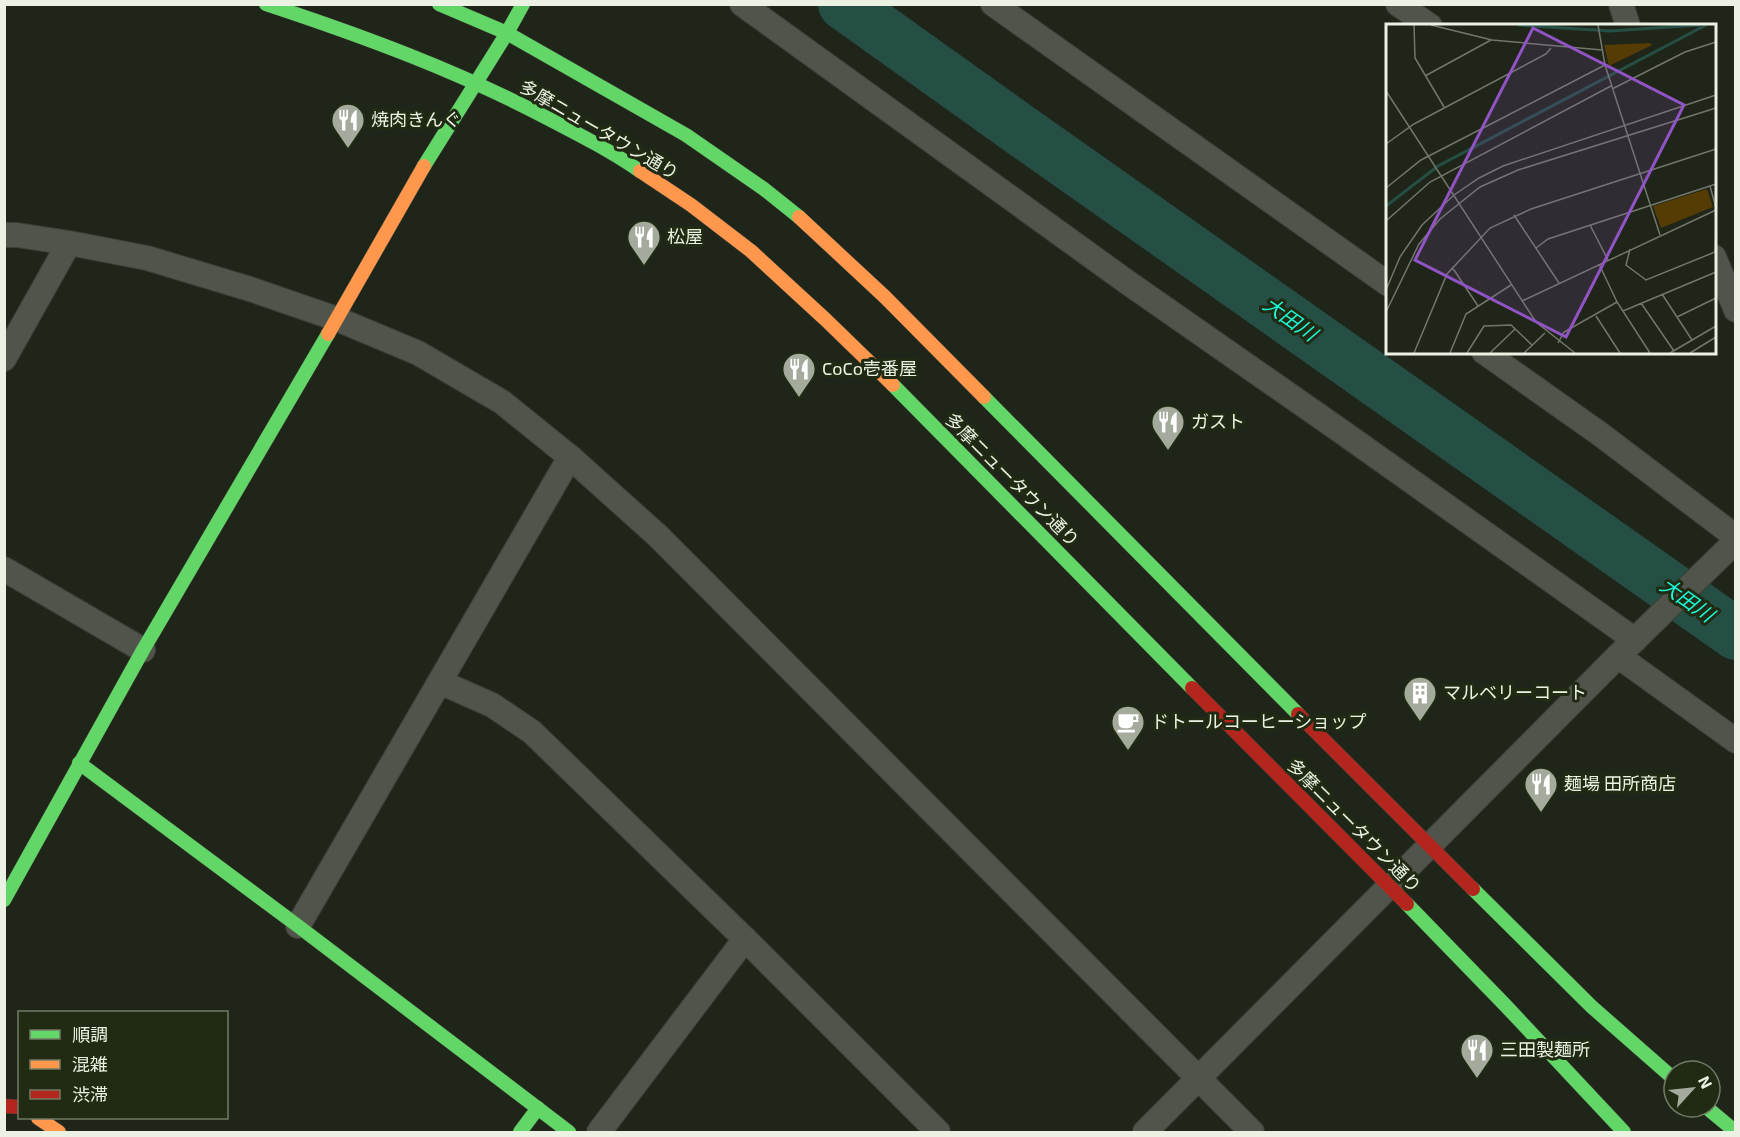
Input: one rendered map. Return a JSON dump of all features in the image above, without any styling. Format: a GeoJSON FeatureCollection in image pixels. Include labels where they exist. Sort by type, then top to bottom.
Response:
{"type":"FeatureCollection","features":[{"type":"Feature","properties":{"kind":"main road","name":"多摩ニュータウン通り"},"geometry":{"type":"LineString","coordinates":[[266,4],[321,21],[411,54],[530,108],[630,164],[688,203],[746,247],[849,339],[1548,1048],[1624,1132]]}},
{"type":"Feature","properties":{"kind":"main road","name":"多摩ニュータウン通り"},"geometry":{"type":"LineString","coordinates":[[439,4],[507,33],[686,135],[764,189],[828,242],[1429,846],[1592,1007],[1662,1068]]}},
{"type":"Feature","properties":{"kind":"main road"},"geometry":{"type":"LineString","coordinates":[[4,900],[143,650],[438,142],[523,4]]}},
{"type":"Feature","properties":{"kind":"main road"},"geometry":{"type":"LineString","coordinates":[[79,764],[298,926],[569,1132]]}},
{"type":"Feature","properties":{"kind":"main road"},"geometry":{"type":"LineString","coordinates":[[520,1132],[538,1108]]}},
{"type":"Feature","properties":{"kind":"main road"},"geometry":{"type":"LineString","coordinates":[[40,1119],[59,1132]]}},
{"type":"Feature","properties":{"kind":"main road"},"geometry":{"type":"LineString","coordinates":[[1720,1119],[1736,1132]]}},
{"type":"Feature","properties":{"kind":"street"},"geometry":{"type":"LineString","coordinates":[[742,4],[1127,282],[1346,434],[1626,648],[1736,741]]}},
{"type":"Feature","properties":{"kind":"street"},"geometry":{"type":"LineString","coordinates":[[993,4],[1386,283]]}},
{"type":"Feature","properties":{"kind":"street"},"geometry":{"type":"LineString","coordinates":[[1398,4],[1427,24]]}},
{"type":"Feature","properties":{"kind":"street"},"geometry":{"type":"LineString","coordinates":[[1621,4],[1627,24]]}},
{"type":"Feature","properties":{"kind":"street"},"geometry":{"type":"LineString","coordinates":[[4,235],[69,243],[147,258],[250,289],[337,319],[418,353],[502,402],[570,457],[658,536],[1252,1132]]}},
{"type":"Feature","properties":{"kind":"street"},"geometry":{"type":"LineString","coordinates":[[4,359],[69,243]]}},
{"type":"Feature","properties":{"kind":"street"},"geometry":{"type":"LineString","coordinates":[[1716,262],[1736,310]]}},
{"type":"Feature","properties":{"kind":"street"},"geometry":{"type":"LineString","coordinates":[[1487,354],[1600,434],[1736,537]]}},
{"type":"Feature","properties":{"kind":"street"},"geometry":{"type":"LineString","coordinates":[[298,926],[570,457]]}},
{"type":"Feature","properties":{"kind":"street"},"geometry":{"type":"LineString","coordinates":[[1145,1132],[1626,648],[1736,541]]}},
{"type":"Feature","properties":{"kind":"street"},"geometry":{"type":"LineString","coordinates":[[4,569],[143,650]]}},
{"type":"Feature","properties":{"kind":"street"},"geometry":{"type":"LineString","coordinates":[[440,681],[492,705],[532,732],[745,939],[938,1132]]}},
{"type":"Feature","properties":{"kind":"street"},"geometry":{"type":"LineString","coordinates":[[599,1132],[745,939]]}},
{"type":"Feature","properties":{"kind":"waterway","name":"大田川"},"geometry":{"type":"LineString","coordinates":[[844,4],[1736,634]]}},
{"type":"Feature","properties":{"kind":"traffic: fast"},"geometry":{"type":"LineString","coordinates":[[266,4],[374,42],[480,85],[584,137],[640,171]]}},
{"type":"Feature","properties":{"kind":"traffic: fast"},"geometry":{"type":"LineString","coordinates":[[439,4],[507,33],[686,135],[764,189],[799,217]]}},
{"type":"Feature","properties":{"kind":"traffic: fast"},"geometry":{"type":"LineString","coordinates":[[424,166],[523,4]]}},
{"type":"Feature","properties":{"kind":"traffic: fast"},"geometry":{"type":"LineString","coordinates":[[4,900],[143,650],[328,334]]}},
{"type":"Feature","properties":{"kind":"traffic: fast"},"geometry":{"type":"LineString","coordinates":[[893,385],[1192,688]]}},
{"type":"Feature","properties":{"kind":"traffic: fast"},"geometry":{"type":"LineString","coordinates":[[984,397],[1298,714]]}},
{"type":"Feature","properties":{"kind":"traffic: fast"},"geometry":{"type":"LineString","coordinates":[[79,763],[569,1132]]}},
{"type":"Feature","properties":{"kind":"traffic: fast"},"geometry":{"type":"LineString","coordinates":[[1473,889],[1592,1007],[1662,1068]]}},
{"type":"Feature","properties":{"kind":"traffic: fast"},"geometry":{"type":"LineString","coordinates":[[1407,904],[1624,1132]]}},
{"type":"Feature","properties":{"kind":"traffic: fast"},"geometry":{"type":"LineString","coordinates":[[520,1132],[538,1108]]}},
{"type":"Feature","properties":{"kind":"traffic: fast"},"geometry":{"type":"LineString","coordinates":[[1720,1119],[1736,1132]]}},
{"type":"Feature","properties":{"kind":"traffic: slow"},"geometry":{"type":"LineString","coordinates":[[328,334],[424,166]]}},
{"type":"Feature","properties":{"kind":"traffic: slow"},"geometry":{"type":"LineString","coordinates":[[640,171],[691,205],[751,251],[893,385]]}},
{"type":"Feature","properties":{"kind":"traffic: slow"},"geometry":{"type":"LineString","coordinates":[[799,217],[885,297],[984,397]]}},
{"type":"Feature","properties":{"kind":"traffic: slow"},"geometry":{"type":"LineString","coordinates":[[40,1119],[59,1132]]}},
{"type":"Feature","properties":{"kind":"traffic: jam"},"geometry":{"type":"LineString","coordinates":[[1192,688],[1407,904]]}},
{"type":"Feature","properties":{"kind":"traffic: jam"},"geometry":{"type":"LineString","coordinates":[[1298,714],[1473,889]]}},
{"type":"Feature","properties":{"kind":"traffic: jam"},"geometry":{"type":"LineString","coordinates":[[4,1106],[18,1107]]}},
{"type":"Feature","properties":{"kind":"place","name":"焼肉きんぐ"},"geometry":{"type":"Point","coordinates":[348,149]}},
{"type":"Feature","properties":{"kind":"place","name":"松屋"},"geometry":{"type":"Point","coordinates":[644,266]}},
{"type":"Feature","properties":{"kind":"place","name":"CoCo壱番屋"},"geometry":{"type":"Point","coordinates":[799,398]}},
{"type":"Feature","properties":{"kind":"place","name":"ガスト"},"geometry":{"type":"Point","coordinates":[1168,451]}},
{"type":"Feature","properties":{"kind":"place","name":"マルベリーコート"},"geometry":{"type":"Point","coordinates":[1420,722]}},
{"type":"Feature","properties":{"kind":"place","name":"ドトールコーヒーショップ"},"geometry":{"type":"Point","coordinates":[1128,751]}},
{"type":"Feature","properties":{"kind":"place","name":"麺場 田所商店"},"geometry":{"type":"Point","coordinates":[1541,813]}},
{"type":"Feature","properties":{"kind":"place","name":"三田製麺所"},"geometry":{"type":"Point","coordinates":[1477,1079]}}]}
